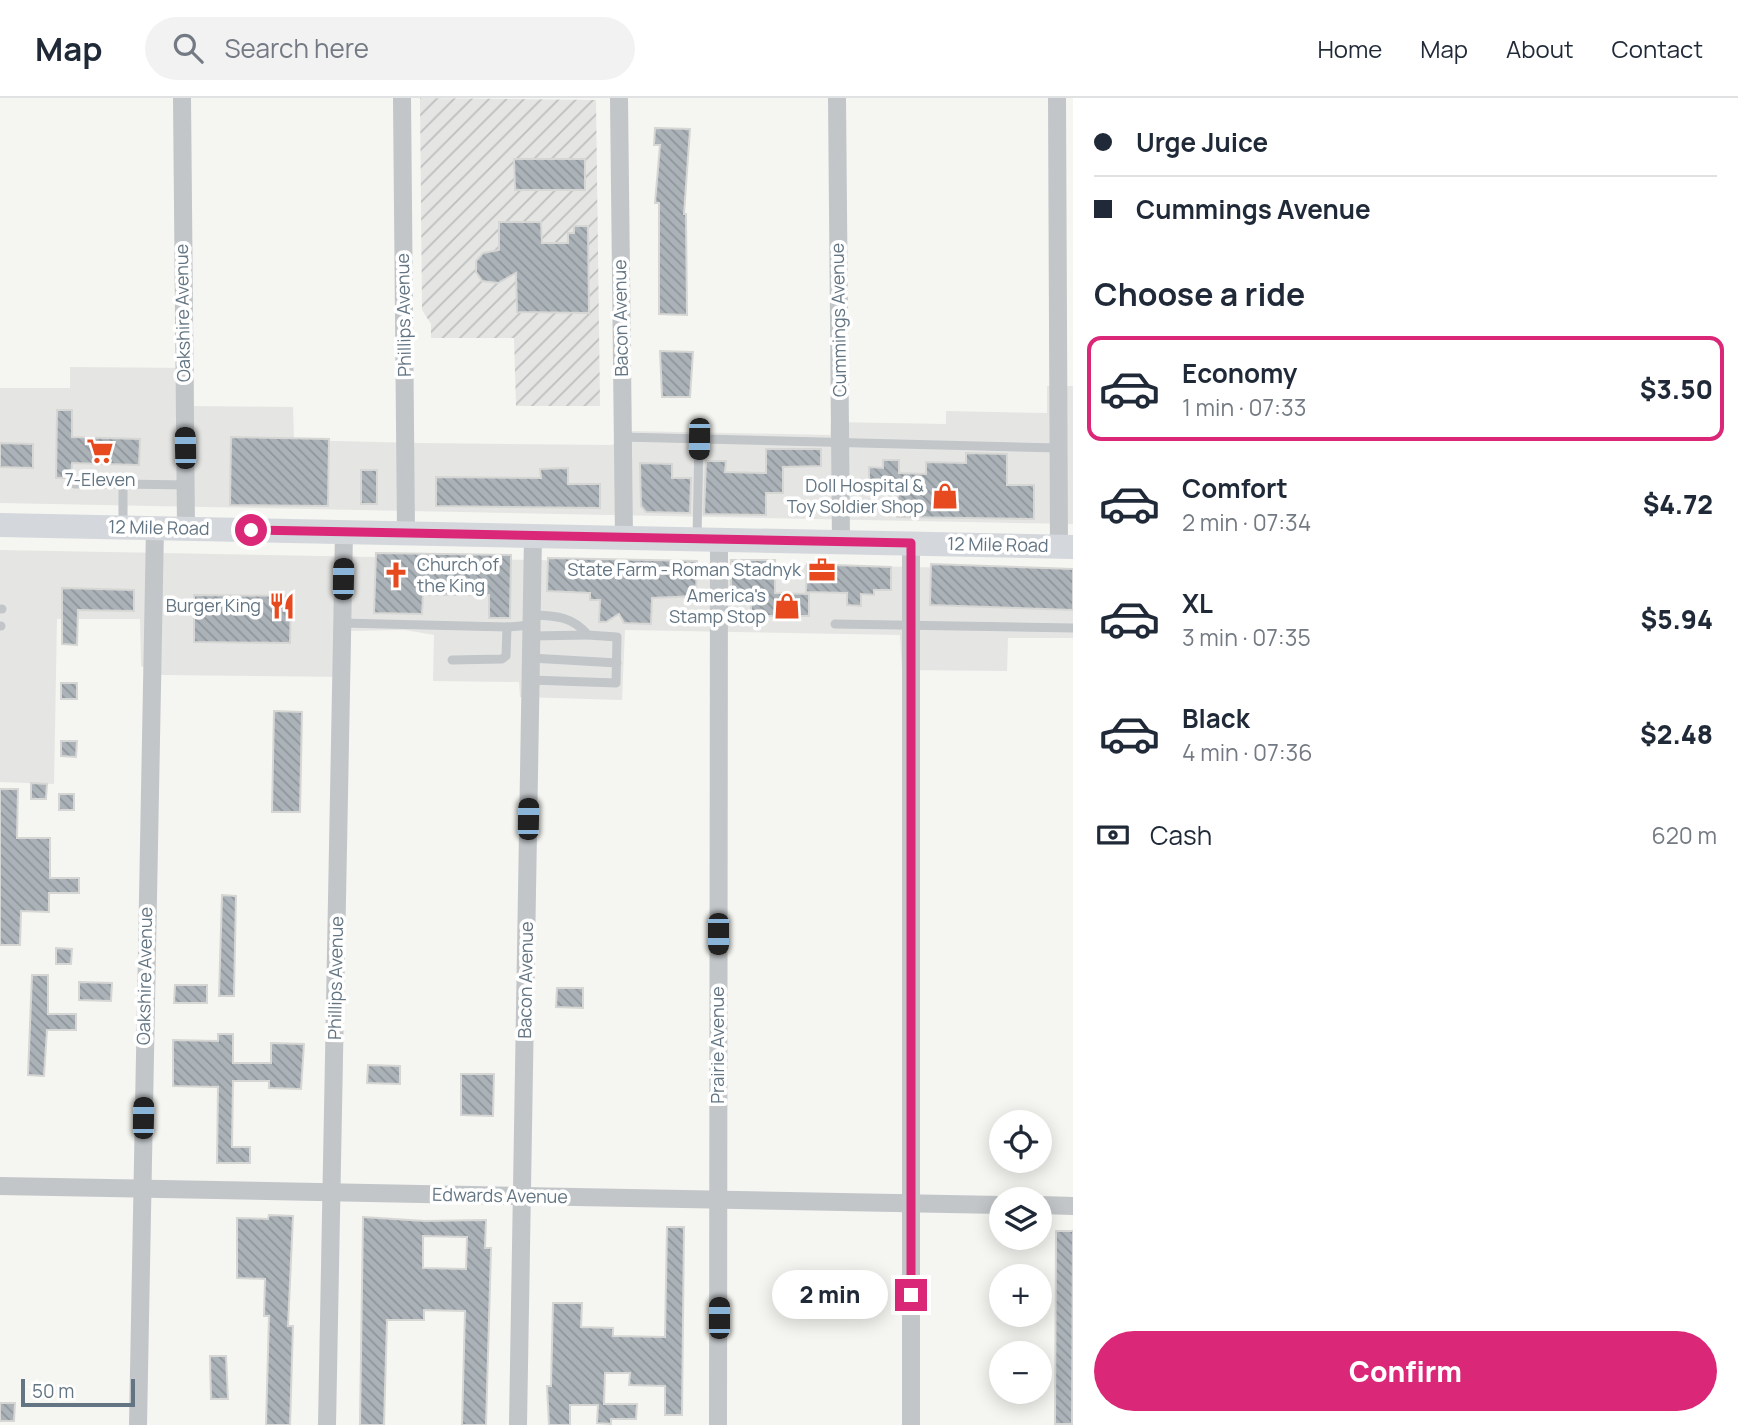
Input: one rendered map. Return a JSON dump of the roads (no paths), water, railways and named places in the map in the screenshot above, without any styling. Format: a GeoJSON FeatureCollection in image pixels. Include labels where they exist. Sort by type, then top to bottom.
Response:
{"type":"FeatureCollection","features":[{"type":"Feature","properties":{"kind":"main road","name":"12 Mile Road"},"geometry":{"type":"LineString","coordinates":[[0,525],[1066,547]]}},
{"type":"Feature","properties":{"kind":"street","name":"Oakshire Avenue"},"geometry":{"type":"LineString","coordinates":[[181,98],[187,528]]}},
{"type":"Feature","properties":{"kind":"street","name":"Phillips Avenue"},"geometry":{"type":"LineString","coordinates":[[402,98],[406,533]]}},
{"type":"Feature","properties":{"kind":"street","name":"Bacon Avenue"},"geometry":{"type":"LineString","coordinates":[[619,98],[624,538]]}},
{"type":"Feature","properties":{"kind":"street","name":"Cummings Avenue"},"geometry":{"type":"LineString","coordinates":[[837,98],[841,542]]}},
{"type":"Feature","properties":{"kind":"street"},"geometry":{"type":"LineString","coordinates":[[1057,98],[1058,448],[1066,547]]}},
{"type":"Feature","properties":{"kind":"street","name":"Oakshire Avenue"},"geometry":{"type":"LineString","coordinates":[[138,1425],[155,528]]}},
{"type":"Feature","properties":{"kind":"street","name":"Phillips Avenue"},"geometry":{"type":"LineString","coordinates":[[327,1425],[344,532]]}},
{"type":"Feature","properties":{"kind":"street","name":"Bacon Avenue"},"geometry":{"type":"LineString","coordinates":[[518,1425],[533,536]]}},
{"type":"Feature","properties":{"kind":"street","name":"Prairie Avenue"},"geometry":{"type":"LineString","coordinates":[[708,539],[719,1200],[718,1425]]}},
{"type":"Feature","properties":{"kind":"street"},"geometry":{"type":"LineString","coordinates":[[911,543],[911,1425]]}},
{"type":"Feature","properties":{"kind":"street","name":"Edwards Avenue"},"geometry":{"type":"LineString","coordinates":[[0,1186],[989,1205]]}},
{"type":"Feature","properties":{"kind":"street"},"geometry":{"type":"LineString","coordinates":[[1052,1205],[1073,1206]]}},
{"type":"Feature","properties":{"kind":"lane"},"geometry":{"type":"LineString","coordinates":[[622,437],[1058,448]]}},
{"type":"Feature","properties":{"kind":"lane"},"geometry":{"type":"LineString","coordinates":[[699,439],[708,539]]}},
{"type":"Feature","properties":{"kind":"lane"},"geometry":{"type":"LineString","coordinates":[[75,484],[186,485]]}},
{"type":"Feature","properties":{"kind":"lane"},"geometry":{"type":"LineString","coordinates":[[122,527],[123,485]]}},
{"type":"Feature","properties":{"kind":"lane"},"geometry":{"type":"LineString","coordinates":[[342,623],[507,627],[532,625],[562,617],[578,623],[587,635]]}},
{"type":"Feature","properties":{"kind":"lane"},"geometry":{"type":"LineString","coordinates":[[835,624],[1073,628]]}},
{"type":"Feature","properties":{"kind":"lane"},"geometry":{"type":"LineString","coordinates":[[531,680],[616,684],[617,663],[617,637],[587,635],[532,625]]}},
{"type":"Feature","properties":{"kind":"lane"},"geometry":{"type":"LineString","coordinates":[[452,660],[502,659],[506,656],[507,627]]}},
{"type":"Feature","properties":{"kind":"lane"},"geometry":{"type":"LineString","coordinates":[[531,658],[617,663]]}},
{"type":"Feature","properties":{"kind":"place","name":"7-Eleven"},"geometry":{"type":"Point","coordinates":[100,451]}},
{"type":"Feature","properties":{"kind":"place","name":"Doll Hospital & Toy Soldier Shop"},"geometry":{"type":"Point","coordinates":[945,496]}},
{"type":"Feature","properties":{"kind":"place","name":"State Farm - Roman Stadnyk"},"geometry":{"type":"Point","coordinates":[822,570]}},
{"type":"Feature","properties":{"kind":"place","name":"Church of the King"},"geometry":{"type":"Point","coordinates":[396,575]}},
{"type":"Feature","properties":{"kind":"place","name":"Burger King"},"geometry":{"type":"Point","coordinates":[282,606]}},
{"type":"Feature","properties":{"kind":"place","name":"America's Stamp Stop"},"geometry":{"type":"Point","coordinates":[787,606]}}]}
